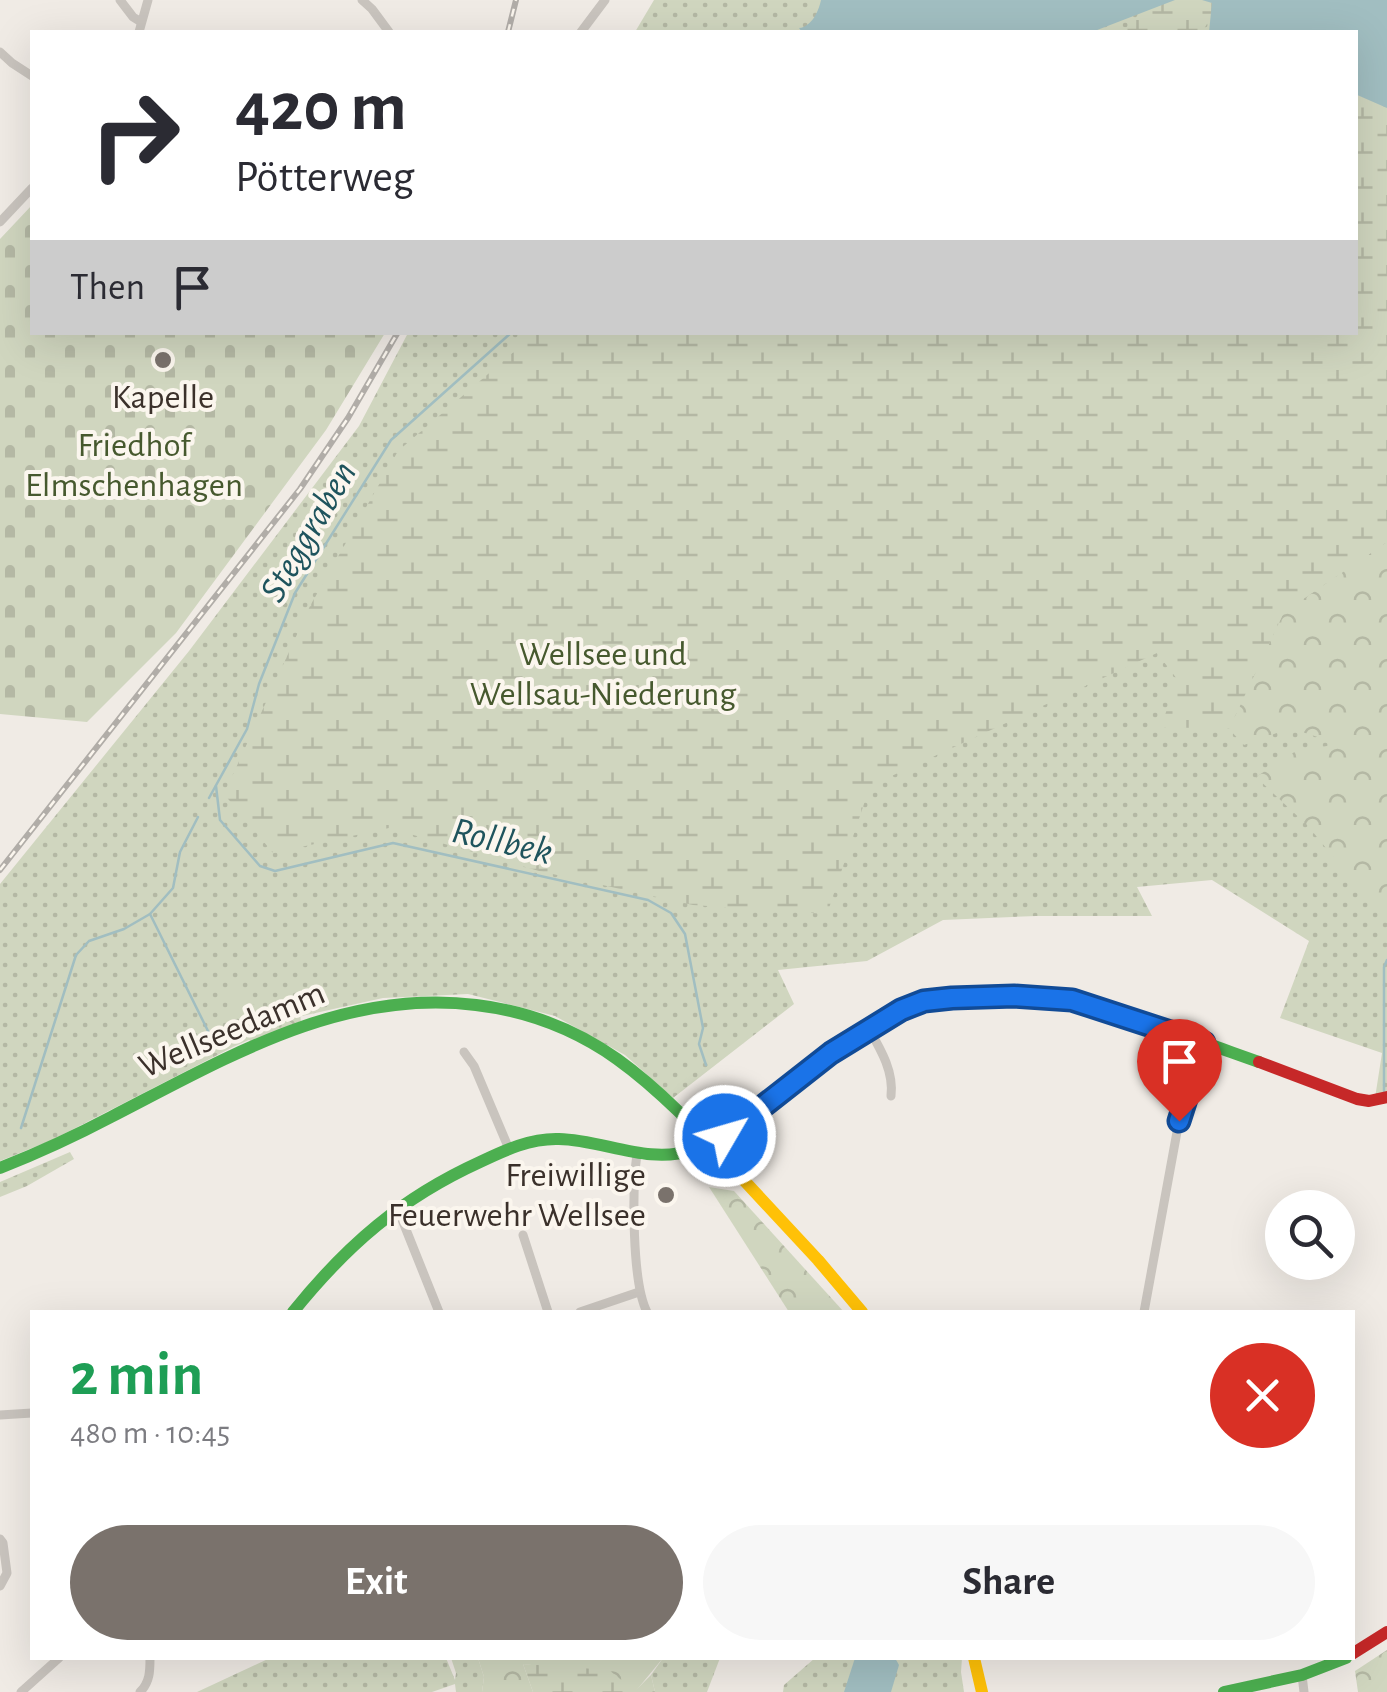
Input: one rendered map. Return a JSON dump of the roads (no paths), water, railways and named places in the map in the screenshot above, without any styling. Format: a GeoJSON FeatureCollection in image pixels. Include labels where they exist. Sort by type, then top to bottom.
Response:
{"type":"FeatureCollection","features":[{"type":"Feature","properties":{"kind":"street"},"geometry":{"type":"LineString","coordinates":[[120,0],[140,27]]}},
{"type":"Feature","properties":{"kind":"street"},"geometry":{"type":"LineString","coordinates":[[140,27],[148,0]]}},
{"type":"Feature","properties":{"kind":"street"},"geometry":{"type":"LineString","coordinates":[[362,0],[388,30]]}},
{"type":"Feature","properties":{"kind":"street"},"geometry":{"type":"LineString","coordinates":[[582,30],[605,0]]}},
{"type":"Feature","properties":{"kind":"street"},"geometry":{"type":"LineString","coordinates":[[0,52],[30,75]]}},
{"type":"Feature","properties":{"kind":"street"},"geometry":{"type":"LineString","coordinates":[[0,222],[30,190]]}},
{"type":"Feature","properties":{"kind":"street"},"geometry":{"type":"LineString","coordinates":[[295,1310],[334,1262],[396,1207],[462,1169],[509,1148],[559,1138],[637,1154],[676,1154],[710,1145],[831,1053],[901,1010],[924,1001],[1051,997],[1090,1005],[1357,1099],[1387,1096]]}},
{"type":"Feature","properties":{"kind":"street","name":"Wellseedamm"},"geometry":{"type":"LineString","coordinates":[[0,1168],[56,1146],[200,1070],[286,1032],[350,1012],[410,1002],[440,1000],[486,1005],[537,1017],[611,1055],[681,1115],[860,1310]]}},
{"type":"Feature","properties":{"kind":"street"},"geometry":{"type":"LineString","coordinates":[[869,1030],[888,1067],[891,1096]]}},
{"type":"Feature","properties":{"kind":"street"},"geometry":{"type":"LineString","coordinates":[[1144,1310],[1179,1121],[1204,1043]]}},
{"type":"Feature","properties":{"kind":"street"},"geometry":{"type":"LineString","coordinates":[[464,1052],[474,1066],[509,1148]]}},
{"type":"Feature","properties":{"kind":"street"},"geometry":{"type":"LineString","coordinates":[[676,1154],[685,1139],[681,1115]]}},
{"type":"Feature","properties":{"kind":"street"},"geometry":{"type":"LineString","coordinates":[[637,1154],[633,1188],[639,1292],[646,1310]]}},
{"type":"Feature","properties":{"kind":"street"},"geometry":{"type":"LineString","coordinates":[[396,1207],[438,1310]]}},
{"type":"Feature","properties":{"kind":"street"},"geometry":{"type":"LineString","coordinates":[[522,1235],[547,1310]]}},
{"type":"Feature","properties":{"kind":"street"},"geometry":{"type":"LineString","coordinates":[[586,1310],[639,1292]]}},
{"type":"Feature","properties":{"kind":"street"},"geometry":{"type":"LineString","coordinates":[[0,1415],[30,1414]]}},
{"type":"Feature","properties":{"kind":"street"},"geometry":{"type":"LineString","coordinates":[[0,1540],[7,1573],[0,1586]]}},
{"type":"Feature","properties":{"kind":"street"},"geometry":{"type":"LineString","coordinates":[[1355,1652],[1387,1632]]}},
{"type":"Feature","properties":{"kind":"street"},"geometry":{"type":"LineString","coordinates":[[21,1692],[57,1660]]}},
{"type":"Feature","properties":{"kind":"street"},"geometry":{"type":"LineString","coordinates":[[140,1692],[150,1674],[150,1660]]}},
{"type":"Feature","properties":{"kind":"street"},"geometry":{"type":"LineString","coordinates":[[974,1660],[982,1692]]}},
{"type":"Feature","properties":{"kind":"street"},"geometry":{"type":"LineString","coordinates":[[1224,1692],[1302,1675],[1341,1660]]}},
{"type":"Feature","properties":{"kind":"street"},"geometry":{"type":"LineString","coordinates":[[1302,1675],[1304,1692]]}},
{"type":"Feature","properties":{"kind":"water"},"geometry":{"type":"Polygon","coordinates":[[[821,0],[1175,0],[1097,30],[800,30],[817,13],[821,0]]]}},
{"type":"Feature","properties":{"kind":"water"},"geometry":{"type":"Polygon","coordinates":[[[1202,0],[1387,0],[1387,108],[1358,95],[1358,30],[1209,30],[1212,3],[1202,0]]]}},
{"type":"Feature","properties":{"kind":"water"},"geometry":{"type":"Polygon","coordinates":[[[854,1660],[896,1660],[899,1665],[891,1692],[844,1692],[854,1660]]]}},
{"type":"Feature","properties":{"kind":"waterway","name":"Steggraben"},"geometry":{"type":"LineString","coordinates":[[209,798],[247,729],[259,684],[295,593],[391,440],[509,335]]}},
{"type":"Feature","properties":{"kind":"waterway","name":"Rollbek"},"geometry":{"type":"LineString","coordinates":[[216,786],[220,820],[260,866],[275,871],[393,843],[648,900],[671,913],[685,934],[703,1028],[699,1044],[706,1065]]}},
{"type":"Feature","properties":{"kind":"waterway","name":"Steggraben"},"geometry":{"type":"LineString","coordinates":[[21,1128],[76,955],[89,941],[124,929],[150,914],[173,888],[180,852],[198,817]]}},
{"type":"Feature","properties":{"kind":"waterway"},"geometry":{"type":"LineString","coordinates":[[150,914],[209,1033]]}},
{"type":"Feature","properties":{"kind":"waterway"},"geometry":{"type":"LineString","coordinates":[[1384,1091],[1387,960]]}},
{"type":"Feature","properties":{"kind":"railway"},"geometry":{"type":"LineString","coordinates":[[508,30],[516,0]]}},
{"type":"Feature","properties":{"kind":"railway"},"geometry":{"type":"LineString","coordinates":[[0,870],[300,489],[348,418],[396,335]]}},
{"type":"Feature","properties":{"kind":"place","name":"Kapelle"},"geometry":{"type":"Point","coordinates":[163,360]}},
{"type":"Feature","properties":{"kind":"place","name":"Freiwillige Feuerwehr Wellsee"},"geometry":{"type":"Point","coordinates":[666,1195]}},
{"type":"Feature","properties":{"kind":"park label","name":"Friedhof Elmschenhagen"},"geometry":{"type":"Point","coordinates":[134,465]}},
{"type":"Feature","properties":{"kind":"park label","name":"Wellsee und Wellsau-Niederung"},"geometry":{"type":"Point","coordinates":[603,674]}}]}
